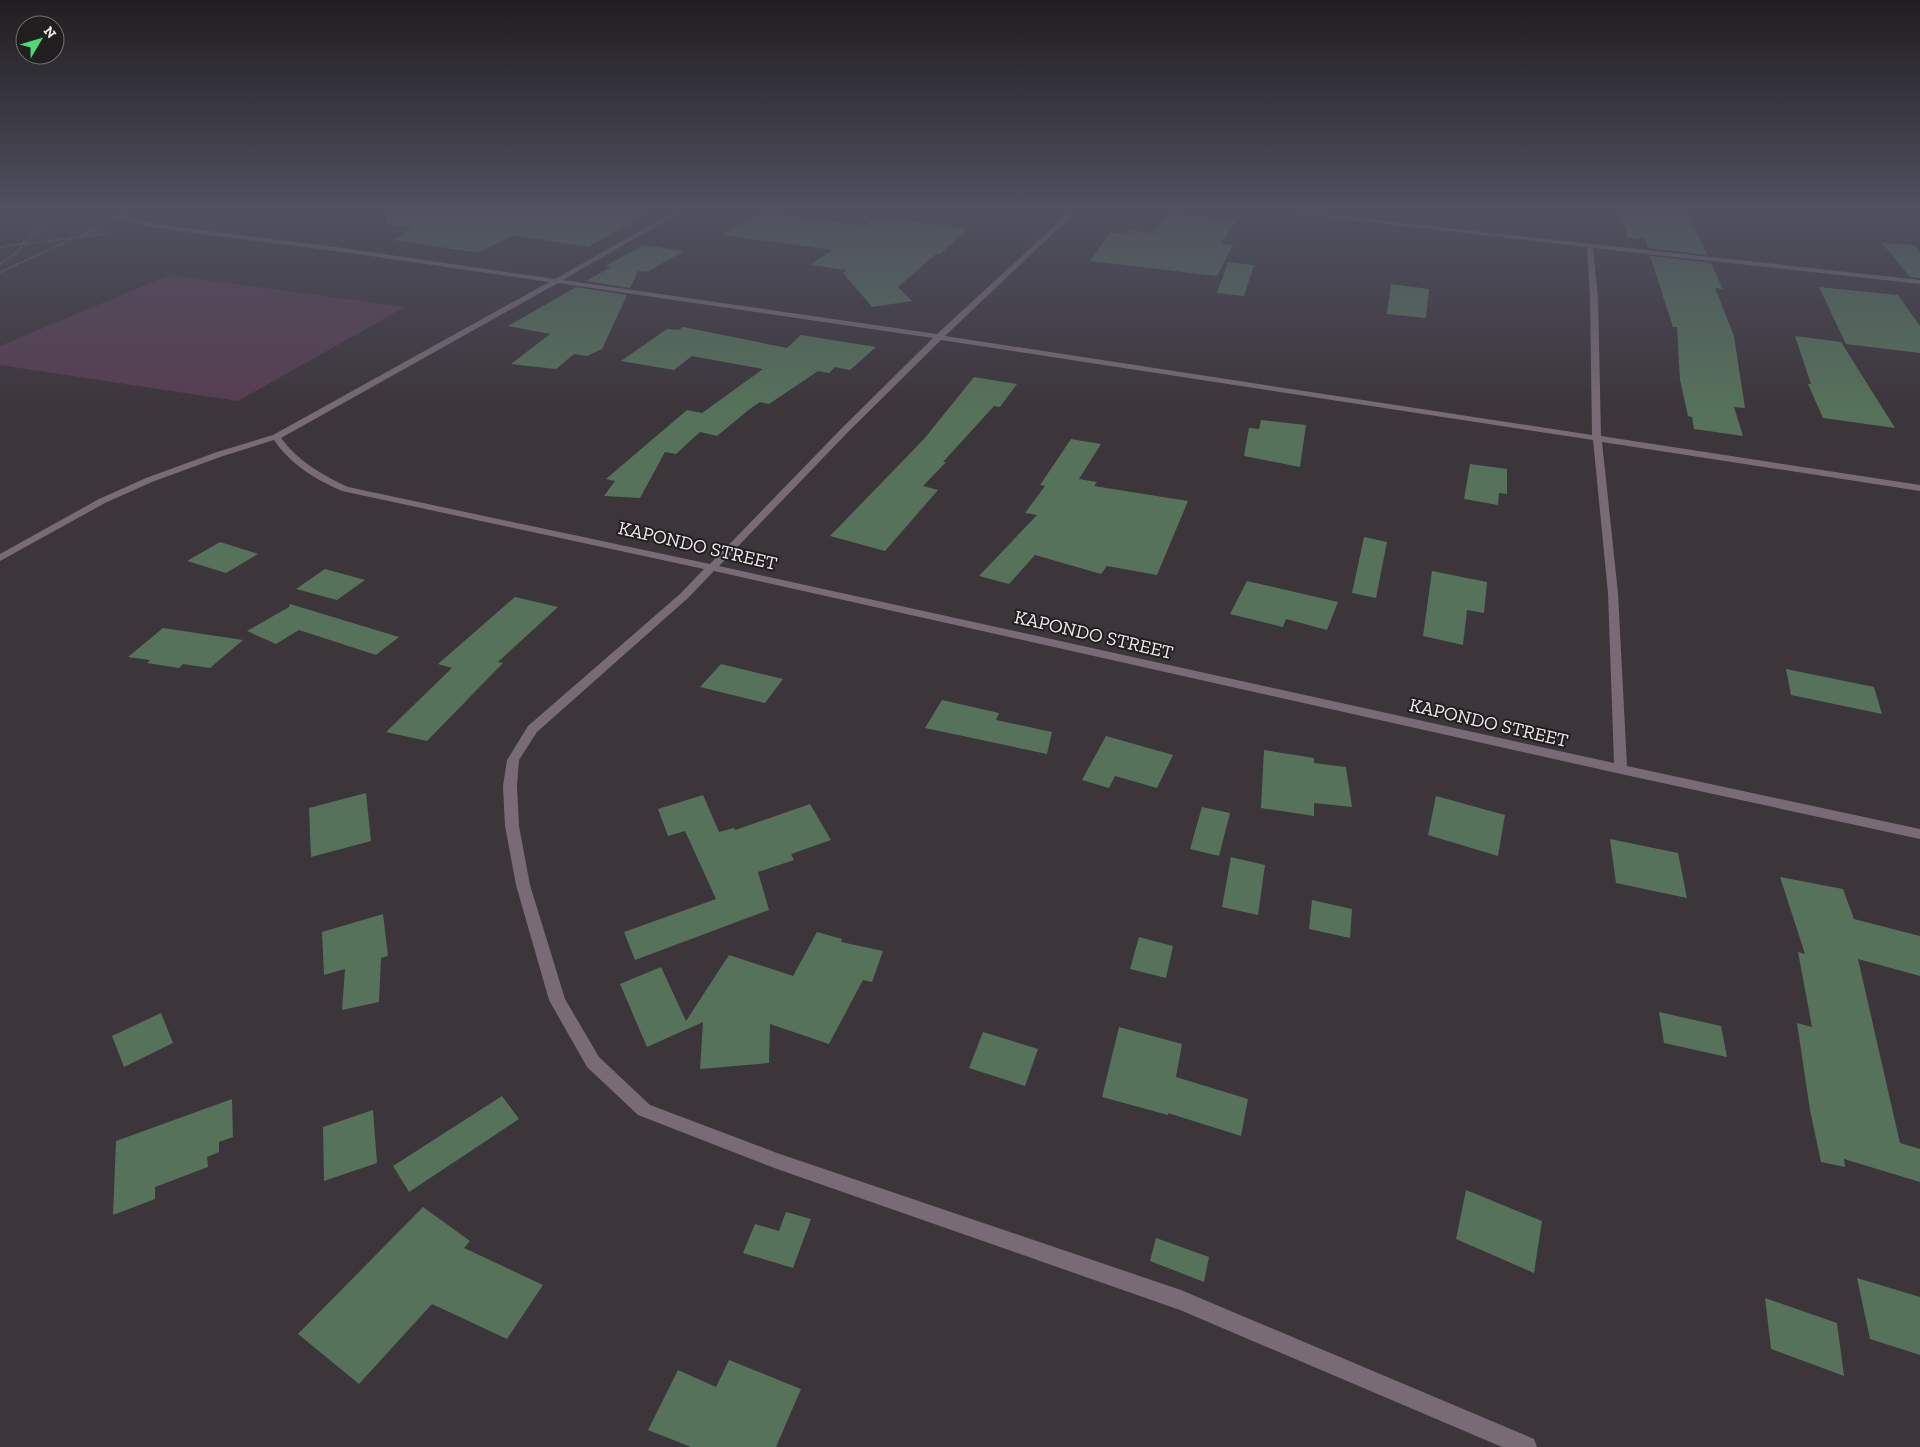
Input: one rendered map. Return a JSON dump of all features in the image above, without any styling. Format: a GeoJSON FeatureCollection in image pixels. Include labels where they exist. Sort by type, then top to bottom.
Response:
{"type":"FeatureCollection","features":[{"type":"Feature","properties":{"kind":"street"},"geometry":{"type":"LineString","coordinates":[[525,278],[939,337],[1920,488]]}},
{"type":"Feature","properties":{"kind":"street"},"geometry":{"type":"LineString","coordinates":[[0,558],[102,501],[149,480],[220,454],[276,437],[563,278]]}},
{"type":"Feature","properties":{"kind":"street"},"geometry":{"type":"LineString","coordinates":[[1003,278],[939,337],[846,429],[684,596],[532,729],[513,760],[510,786],[512,826],[523,885],[558,1000],[593,1062],[644,1110],[777,1162],[1181,1300],[1526,1447]]}},
{"type":"Feature","properties":{"kind":"street"},"geometry":{"type":"LineString","coordinates":[[1592,278],[1597,439],[1613,593],[1621,770]]}},
{"type":"Feature","properties":{"kind":"street"},"geometry":{"type":"LineString","coordinates":[[1879,278],[1920,282]]}},
{"type":"Feature","properties":{"kind":"street","name":"KAPONDO STREET"},"geometry":{"type":"LineString","coordinates":[[276,437],[281,445],[306,469],[345,489],[536,528],[1621,770],[1920,834]]}},
{"type":"Feature","properties":{"kind":"shaded area"},"geometry":{"type":"Polygon","coordinates":[[[163,278],[188,278],[405,307],[238,401],[0,365],[0,346],[163,278]]]}},
{"type":"Feature","properties":{"kind":"building"},"geometry":{"type":"Polygon","coordinates":[[[592,278],[635,278],[630,288],[586,281],[592,278]]]}},
{"type":"Feature","properties":{"kind":"building"},"geometry":{"type":"Polygon","coordinates":[[[847,278],[909,278],[898,287],[912,301],[872,307],[847,278]]]}},
{"type":"Feature","properties":{"kind":"building"},"geometry":{"type":"Polygon","coordinates":[[[1222,278],[1250,278],[1244,296],[1217,293],[1222,278]]]}},
{"type":"Feature","properties":{"kind":"building"},"geometry":{"type":"Polygon","coordinates":[[[1657,278],[1718,278],[1723,289],[1715,288],[1734,336],[1745,408],[1734,407],[1743,436],[1694,429],[1692,417],[1688,416],[1680,380],[1677,327],[1673,327],[1657,278]]]}},
{"type":"Feature","properties":{"kind":"building"},"geometry":{"type":"Polygon","coordinates":[[[1391,284],[1429,289],[1426,318],[1387,314],[1391,284]]]}},
{"type":"Feature","properties":{"kind":"building"},"geometry":{"type":"Polygon","coordinates":[[[576,287],[627,295],[602,349],[587,356],[574,354],[556,369],[511,364],[550,334],[508,326],[576,287]]]}},
{"type":"Feature","properties":{"kind":"building"},"geometry":{"type":"Polygon","coordinates":[[[1819,287],[1898,295],[1920,326],[1920,353],[1846,344],[1819,287]]]}},
{"type":"Feature","properties":{"kind":"building"},"geometry":{"type":"Polygon","coordinates":[[[683,327],[787,348],[801,335],[876,347],[850,370],[835,367],[829,373],[818,371],[769,404],[760,402],[717,436],[700,432],[676,454],[665,452],[640,498],[604,496],[615,481],[606,479],[687,410],[702,413],[763,369],[692,356],[674,370],[621,361],[667,329],[679,330],[683,327]]]}},
{"type":"Feature","properties":{"kind":"building"},"geometry":{"type":"Polygon","coordinates":[[[1795,336],[1841,342],[1895,428],[1823,418],[1808,384],[1811,384],[1795,336]]]}},
{"type":"Feature","properties":{"kind":"building"},"geometry":{"type":"Polygon","coordinates":[[[974,377],[1017,384],[1000,407],[994,406],[923,486],[938,490],[885,551],[830,536],[924,439],[974,377]]]}},
{"type":"Feature","properties":{"kind":"building"},"geometry":{"type":"Polygon","coordinates":[[[1261,420],[1306,425],[1300,467],[1244,456],[1249,428],[1259,429],[1261,420]]]}},
{"type":"Feature","properties":{"kind":"building"},"geometry":{"type":"Polygon","coordinates":[[[1071,439],[1101,444],[1079,479],[1097,482],[1094,486],[1188,501],[1157,575],[1107,566],[1101,574],[1035,555],[1009,584],[979,576],[1037,515],[1025,513],[1045,486],[1040,485],[1071,439]]]}},
{"type":"Feature","properties":{"kind":"building"},"geometry":{"type":"Polygon","coordinates":[[[1470,464],[1507,469],[1507,494],[1499,493],[1498,505],[1464,499],[1470,464]]]}},
{"type":"Feature","properties":{"kind":"building"},"geometry":{"type":"Polygon","coordinates":[[[1364,537],[1387,542],[1376,598],[1352,593],[1364,537]]]}},
{"type":"Feature","properties":{"kind":"building"},"geometry":{"type":"Polygon","coordinates":[[[220,542],[258,554],[226,573],[187,561],[220,542]]]}},
{"type":"Feature","properties":{"kind":"building"},"geometry":{"type":"Polygon","coordinates":[[[325,569],[365,580],[337,600],[296,589],[325,569]]]}},
{"type":"Feature","properties":{"kind":"building"},"geometry":{"type":"Polygon","coordinates":[[[1432,571],[1487,582],[1484,613],[1467,610],[1463,645],[1423,636],[1432,571]]]}},
{"type":"Feature","properties":{"kind":"building"},"geometry":{"type":"Polygon","coordinates":[[[1247,581],[1338,602],[1327,630],[1286,619],[1283,627],[1230,614],[1247,581]]]}},
{"type":"Feature","properties":{"kind":"building"},"geometry":{"type":"Polygon","coordinates":[[[515,597],[558,607],[498,662],[503,663],[427,741],[386,732],[452,668],[438,664],[515,597]]]}},
{"type":"Feature","properties":{"kind":"building"},"geometry":{"type":"Polygon","coordinates":[[[290,604],[399,637],[376,655],[299,630],[276,644],[247,631],[289,607],[290,604]]]}},
{"type":"Feature","properties":{"kind":"building"},"geometry":{"type":"Polygon","coordinates":[[[163,628],[243,640],[210,668],[183,664],[179,668],[147,663],[150,660],[128,657],[163,628]]]}},
{"type":"Feature","properties":{"kind":"building"},"geometry":{"type":"Polygon","coordinates":[[[721,664],[783,679],[765,703],[700,687],[721,664]]]}},
{"type":"Feature","properties":{"kind":"building"},"geometry":{"type":"Polygon","coordinates":[[[1786,669],[1874,687],[1882,714],[1791,695],[1786,669]]]}},
{"type":"Feature","properties":{"kind":"building"},"geometry":{"type":"Polygon","coordinates":[[[942,700],[999,713],[996,720],[1052,732],[1047,754],[925,728],[942,700]]]}},
{"type":"Feature","properties":{"kind":"building"},"geometry":{"type":"Polygon","coordinates":[[[1106,736],[1173,755],[1157,788],[1115,776],[1109,788],[1082,780],[1106,736]]]}},
{"type":"Feature","properties":{"kind":"building"},"geometry":{"type":"Polygon","coordinates":[[[1264,750],[1314,758],[1314,763],[1346,767],[1352,807],[1314,803],[1314,816],[1261,808],[1264,750]]]}},
{"type":"Feature","properties":{"kind":"building"},"geometry":{"type":"Polygon","coordinates":[[[366,793],[371,841],[311,857],[309,808],[366,793]]]}},
{"type":"Feature","properties":{"kind":"building"},"geometry":{"type":"Polygon","coordinates":[[[703,795],[719,832],[734,828],[735,830],[810,804],[831,840],[791,854],[794,860],[758,872],[769,910],[635,960],[624,932],[716,899],[685,831],[668,836],[658,809],[703,795]]]}},
{"type":"Feature","properties":{"kind":"building"},"geometry":{"type":"Polygon","coordinates":[[[1436,796],[1505,815],[1498,856],[1428,835],[1436,796]]]}},
{"type":"Feature","properties":{"kind":"building"},"geometry":{"type":"Polygon","coordinates":[[[1202,807],[1230,813],[1219,856],[1190,849],[1202,807]]]}},
{"type":"Feature","properties":{"kind":"building"},"geometry":{"type":"Polygon","coordinates":[[[1610,839],[1678,853],[1687,898],[1616,883],[1610,839]]]}},
{"type":"Feature","properties":{"kind":"building"},"geometry":{"type":"Polygon","coordinates":[[[1231,857],[1265,865],[1258,915],[1222,907],[1231,857]]]}},
{"type":"Feature","properties":{"kind":"building"},"geometry":{"type":"Polygon","coordinates":[[[1780,877],[1843,889],[1854,919],[1920,936],[1920,976],[1858,959],[1900,1143],[1920,1149],[1920,1182],[1844,1159],[1845,1167],[1821,1162],[1810,1110],[1797,1023],[1812,1027],[1798,952],[1805,954],[1780,877]]]}},
{"type":"Feature","properties":{"kind":"building"},"geometry":{"type":"Polygon","coordinates":[[[1312,900],[1352,909],[1350,938],[1309,929],[1312,900]]]}},
{"type":"Feature","properties":{"kind":"building"},"geometry":{"type":"Polygon","coordinates":[[[383,914],[388,956],[381,958],[379,1002],[342,1010],[345,969],[324,975],[322,932],[383,914]]]}},
{"type":"Feature","properties":{"kind":"building"},"geometry":{"type":"Polygon","coordinates":[[[817,932],[842,939],[841,942],[883,951],[872,982],[863,980],[829,1044],[770,1024],[769,1063],[700,1069],[703,1022],[647,1047],[620,984],[661,967],[686,1021],[729,955],[793,976],[817,932]]]}},
{"type":"Feature","properties":{"kind":"building"},"geometry":{"type":"Polygon","coordinates":[[[1139,937],[1173,946],[1166,978],[1130,969],[1139,937]]]}},
{"type":"Feature","properties":{"kind":"building"},"geometry":{"type":"Polygon","coordinates":[[[1659,1012],[1721,1026],[1727,1057],[1664,1043],[1659,1012]]]}},
{"type":"Feature","properties":{"kind":"building"},"geometry":{"type":"Polygon","coordinates":[[[161,1013],[173,1043],[124,1067],[112,1036],[161,1013]]]}},
{"type":"Feature","properties":{"kind":"building"},"geometry":{"type":"Polygon","coordinates":[[[1119,1027],[1182,1044],[1176,1077],[1248,1099],[1241,1136],[1168,1113],[1168,1115],[1102,1097],[1119,1027]]]}},
{"type":"Feature","properties":{"kind":"building"},"geometry":{"type":"Polygon","coordinates":[[[983,1032],[1038,1049],[1025,1086],[969,1068],[983,1032]]]}},
{"type":"Feature","properties":{"kind":"building"},"geometry":{"type":"Polygon","coordinates":[[[502,1096],[519,1119],[409,1192],[393,1166],[502,1096]]]}},
{"type":"Feature","properties":{"kind":"building"},"geometry":{"type":"Polygon","coordinates":[[[232,1099],[233,1137],[219,1142],[219,1152],[207,1157],[208,1167],[155,1187],[155,1199],[113,1215],[116,1141],[232,1099]]]}},
{"type":"Feature","properties":{"kind":"building"},"geometry":{"type":"Polygon","coordinates":[[[373,1110],[377,1163],[324,1181],[323,1127],[373,1110]]]}},
{"type":"Feature","properties":{"kind":"building"},"geometry":{"type":"Polygon","coordinates":[[[1466,1190],[1542,1221],[1534,1273],[1456,1239],[1466,1190]]]}},
{"type":"Feature","properties":{"kind":"building"},"geometry":{"type":"Polygon","coordinates":[[[423,1207],[470,1241],[464,1248],[543,1285],[507,1339],[432,1304],[359,1384],[298,1334],[423,1207]]]}},
{"type":"Feature","properties":{"kind":"building"},"geometry":{"type":"Polygon","coordinates":[[[786,1212],[811,1219],[793,1268],[743,1253],[755,1224],[779,1231],[786,1212]]]}},
{"type":"Feature","properties":{"kind":"building"},"geometry":{"type":"Polygon","coordinates":[[[1156,1238],[1209,1257],[1204,1282],[1150,1261],[1156,1238]]]}},
{"type":"Feature","properties":{"kind":"building"},"geometry":{"type":"Polygon","coordinates":[[[1857,1278],[1920,1297],[1920,1355],[1870,1339],[1857,1278]]]}},
{"type":"Feature","properties":{"kind":"building"},"geometry":{"type":"Polygon","coordinates":[[[1765,1298],[1837,1323],[1844,1376],[1771,1349],[1765,1298]]]}},
{"type":"Feature","properties":{"kind":"building"},"geometry":{"type":"Polygon","coordinates":[[[729,1360],[801,1389],[776,1447],[691,1447],[648,1430],[678,1370],[716,1387],[729,1360]]]}}]}
